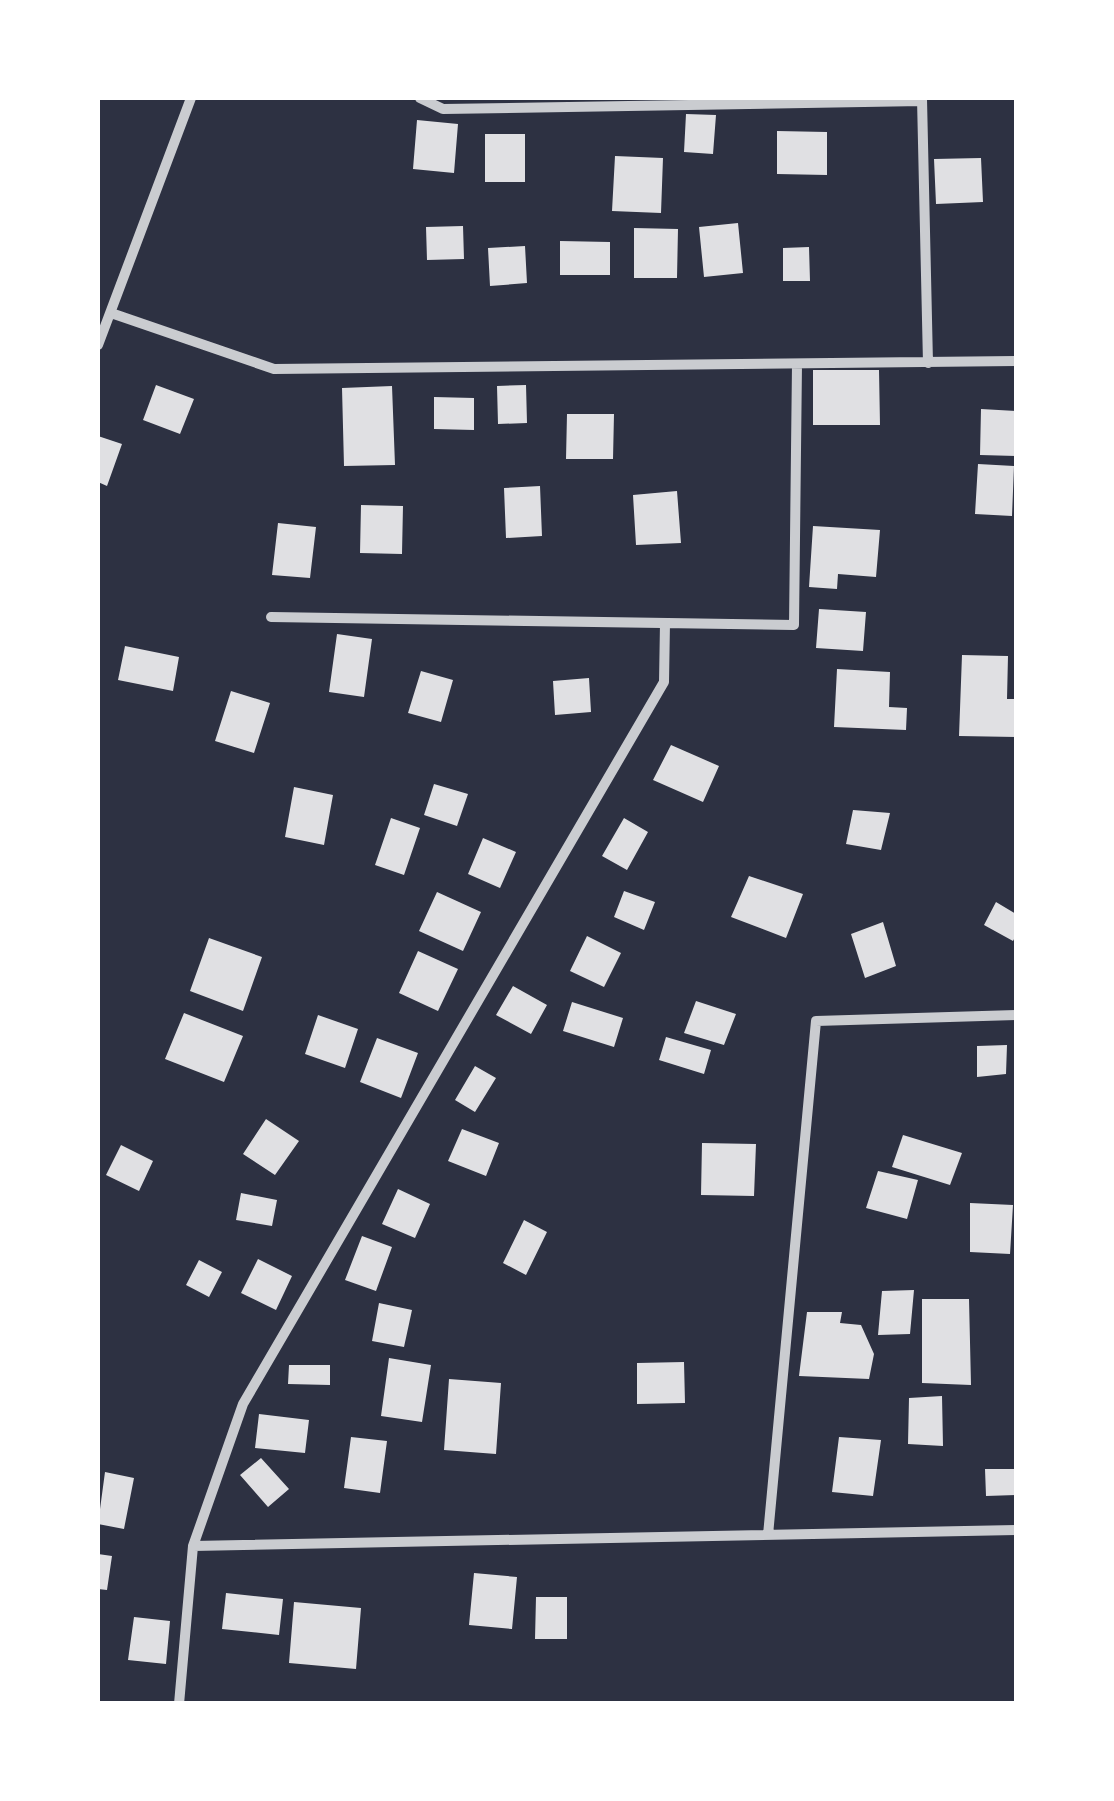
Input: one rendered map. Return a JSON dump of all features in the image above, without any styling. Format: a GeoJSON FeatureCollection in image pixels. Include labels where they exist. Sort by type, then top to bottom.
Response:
{"type":"FeatureCollection","features":[{"type":"Feature","properties":{"kind":"street"},"geometry":{"type":"LineString","coordinates":[[98,345],[191,98]]}},
{"type":"Feature","properties":{"kind":"street"},"geometry":{"type":"LineString","coordinates":[[420,98],[443,109],[922,99],[928,362]]}},
{"type":"Feature","properties":{"kind":"street"},"geometry":{"type":"LineString","coordinates":[[112,313],[274,369],[1016,361]]}},
{"type":"Feature","properties":{"kind":"street"},"geometry":{"type":"LineString","coordinates":[[271,617],[794,624],[797,364]]}},
{"type":"Feature","properties":{"kind":"street"},"geometry":{"type":"LineString","coordinates":[[179,1704],[193,1546],[243,1404],[664,682],[664,623]]}},
{"type":"Feature","properties":{"kind":"street"},"geometry":{"type":"LineString","coordinates":[[768,1535],[816,1021],[1016,1015]]}},
{"type":"Feature","properties":{"kind":"street"},"geometry":{"type":"LineString","coordinates":[[193,1546],[1016,1530]]}},
{"type":"Feature","properties":{"kind":"building"},"geometry":{"type":"Polygon","coordinates":[[[686,114],[716,115],[713,154],[684,152],[686,114]]]}},
{"type":"Feature","properties":{"kind":"building"},"geometry":{"type":"Polygon","coordinates":[[[417,120],[458,124],[454,173],[413,169],[417,120]]]}},
{"type":"Feature","properties":{"kind":"building"},"geometry":{"type":"Polygon","coordinates":[[[777,131],[827,132],[827,175],[777,174],[777,131]]]}},
{"type":"Feature","properties":{"kind":"building"},"geometry":{"type":"Polygon","coordinates":[[[485,134],[525,134],[525,182],[485,182],[485,134]]]}},
{"type":"Feature","properties":{"kind":"building"},"geometry":{"type":"Polygon","coordinates":[[[615,156],[663,158],[661,213],[612,211],[615,156]]]}},
{"type":"Feature","properties":{"kind":"building"},"geometry":{"type":"Polygon","coordinates":[[[981,158],[983,202],[936,204],[934,159],[981,158]]]}},
{"type":"Feature","properties":{"kind":"building"},"geometry":{"type":"Polygon","coordinates":[[[738,223],[743,273],[704,277],[699,227],[738,223]]]}},
{"type":"Feature","properties":{"kind":"building"},"geometry":{"type":"Polygon","coordinates":[[[463,226],[464,259],[427,260],[426,227],[463,226]]]}},
{"type":"Feature","properties":{"kind":"building"},"geometry":{"type":"Polygon","coordinates":[[[634,228],[678,229],[677,278],[634,278],[634,228]]]}},
{"type":"Feature","properties":{"kind":"building"},"geometry":{"type":"Polygon","coordinates":[[[560,241],[610,242],[610,275],[560,275],[560,241]]]}},
{"type":"Feature","properties":{"kind":"building"},"geometry":{"type":"Polygon","coordinates":[[[525,246],[527,283],[490,286],[488,248],[525,246]]]}},
{"type":"Feature","properties":{"kind":"building"},"geometry":{"type":"Polygon","coordinates":[[[809,247],[810,281],[783,281],[783,248],[809,247]]]}},
{"type":"Feature","properties":{"kind":"building"},"geometry":{"type":"Polygon","coordinates":[[[813,370],[879,370],[880,425],[813,425],[813,370]]]}},
{"type":"Feature","properties":{"kind":"building"},"geometry":{"type":"Polygon","coordinates":[[[156,385],[194,399],[180,434],[143,420],[156,385]]]}},
{"type":"Feature","properties":{"kind":"building"},"geometry":{"type":"Polygon","coordinates":[[[526,385],[527,423],[498,424],[497,386],[526,385]]]}},
{"type":"Feature","properties":{"kind":"building"},"geometry":{"type":"Polygon","coordinates":[[[392,386],[395,465],[344,466],[342,388],[392,386]]]}},
{"type":"Feature","properties":{"kind":"building"},"geometry":{"type":"Polygon","coordinates":[[[434,397],[474,398],[474,430],[434,429],[434,397]]]}},
{"type":"Feature","properties":{"kind":"building"},"geometry":{"type":"Polygon","coordinates":[[[981,409],[1016,411],[1016,456],[980,455],[981,409]]]}},
{"type":"Feature","properties":{"kind":"building"},"geometry":{"type":"Polygon","coordinates":[[[567,414],[614,414],[613,459],[566,459],[567,414]]]}},
{"type":"Feature","properties":{"kind":"building"},"geometry":{"type":"Polygon","coordinates":[[[98,436],[122,444],[107,486],[98,482],[98,436]]]}},
{"type":"Feature","properties":{"kind":"building"},"geometry":{"type":"Polygon","coordinates":[[[978,464],[1014,466],[1012,516],[975,514],[978,464]]]}},
{"type":"Feature","properties":{"kind":"building"},"geometry":{"type":"Polygon","coordinates":[[[540,486],[542,536],[506,538],[504,488],[540,486]]]}},
{"type":"Feature","properties":{"kind":"building"},"geometry":{"type":"Polygon","coordinates":[[[677,491],[681,543],[636,545],[633,495],[677,491]]]}},
{"type":"Feature","properties":{"kind":"building"},"geometry":{"type":"Polygon","coordinates":[[[361,505],[403,506],[402,554],[360,553],[361,505]]]}},
{"type":"Feature","properties":{"kind":"building"},"geometry":{"type":"Polygon","coordinates":[[[278,523],[316,527],[310,578],[272,575],[278,523]]]}},
{"type":"Feature","properties":{"kind":"building"},"geometry":{"type":"Polygon","coordinates":[[[813,526],[880,530],[876,577],[838,574],[837,589],[809,587],[813,526]]]}},
{"type":"Feature","properties":{"kind":"building"},"geometry":{"type":"Polygon","coordinates":[[[819,609],[866,612],[863,651],[816,648],[819,609]]]}},
{"type":"Feature","properties":{"kind":"building"},"geometry":{"type":"Polygon","coordinates":[[[337,634],[372,639],[364,697],[329,692],[337,634]]]}},
{"type":"Feature","properties":{"kind":"building"},"geometry":{"type":"Polygon","coordinates":[[[125,646],[179,657],[173,691],[118,680],[125,646]]]}},
{"type":"Feature","properties":{"kind":"building"},"geometry":{"type":"Polygon","coordinates":[[[962,655],[1008,656],[1007,699],[1016,699],[1016,737],[959,736],[962,655]]]}},
{"type":"Feature","properties":{"kind":"building"},"geometry":{"type":"Polygon","coordinates":[[[837,669],[890,672],[889,707],[907,708],[906,730],[834,727],[837,669]]]}},
{"type":"Feature","properties":{"kind":"building"},"geometry":{"type":"Polygon","coordinates":[[[421,671],[453,680],[441,722],[408,713],[421,671]]]}},
{"type":"Feature","properties":{"kind":"building"},"geometry":{"type":"Polygon","coordinates":[[[589,678],[591,712],[555,715],[553,681],[589,678]]]}},
{"type":"Feature","properties":{"kind":"building"},"geometry":{"type":"Polygon","coordinates":[[[231,691],[270,703],[254,753],[215,741],[231,691]]]}},
{"type":"Feature","properties":{"kind":"building"},"geometry":{"type":"Polygon","coordinates":[[[671,745],[719,766],[703,802],[653,780],[671,745]]]}},
{"type":"Feature","properties":{"kind":"building"},"geometry":{"type":"Polygon","coordinates":[[[434,784],[468,794],[457,826],[424,815],[434,784]]]}},
{"type":"Feature","properties":{"kind":"building"},"geometry":{"type":"Polygon","coordinates":[[[294,787],[333,795],[324,845],[285,837],[294,787]]]}},
{"type":"Feature","properties":{"kind":"building"},"geometry":{"type":"Polygon","coordinates":[[[853,810],[890,813],[881,850],[846,844],[853,810]]]}},
{"type":"Feature","properties":{"kind":"building"},"geometry":{"type":"Polygon","coordinates":[[[391,818],[420,828],[404,875],[375,865],[391,818]]]}},
{"type":"Feature","properties":{"kind":"building"},"geometry":{"type":"Polygon","coordinates":[[[624,818],[648,832],[627,870],[602,856],[624,818]]]}},
{"type":"Feature","properties":{"kind":"building"},"geometry":{"type":"Polygon","coordinates":[[[483,838],[516,852],[500,888],[468,874],[483,838]]]}},
{"type":"Feature","properties":{"kind":"building"},"geometry":{"type":"Polygon","coordinates":[[[749,876],[803,894],[786,938],[731,917],[749,876]]]}},
{"type":"Feature","properties":{"kind":"building"},"geometry":{"type":"Polygon","coordinates":[[[624,891],[655,902],[644,930],[614,917],[624,891]]]}},
{"type":"Feature","properties":{"kind":"building"},"geometry":{"type":"Polygon","coordinates":[[[437,892],[481,912],[463,951],[419,931],[437,892]]]}},
{"type":"Feature","properties":{"kind":"building"},"geometry":{"type":"Polygon","coordinates":[[[996,902],[1016,914],[1013,941],[984,925],[996,902]]]}},
{"type":"Feature","properties":{"kind":"building"},"geometry":{"type":"Polygon","coordinates":[[[883,922],[896,966],[865,978],[851,934],[883,922]]]}},
{"type":"Feature","properties":{"kind":"building"},"geometry":{"type":"Polygon","coordinates":[[[587,936],[621,953],[604,987],[570,971],[587,936]]]}},
{"type":"Feature","properties":{"kind":"building"},"geometry":{"type":"Polygon","coordinates":[[[209,938],[262,957],[243,1011],[190,991],[209,938]]]}},
{"type":"Feature","properties":{"kind":"building"},"geometry":{"type":"Polygon","coordinates":[[[418,951],[458,969],[438,1011],[399,993],[418,951]]]}},
{"type":"Feature","properties":{"kind":"building"},"geometry":{"type":"Polygon","coordinates":[[[513,986],[547,1005],[531,1034],[496,1015],[513,986]]]}},
{"type":"Feature","properties":{"kind":"building"},"geometry":{"type":"Polygon","coordinates":[[[696,1001],[736,1014],[724,1045],[684,1033],[696,1001]]]}},
{"type":"Feature","properties":{"kind":"building"},"geometry":{"type":"Polygon","coordinates":[[[572,1002],[623,1018],[614,1047],[563,1031],[572,1002]]]}},
{"type":"Feature","properties":{"kind":"building"},"geometry":{"type":"Polygon","coordinates":[[[184,1013],[243,1036],[224,1082],[165,1059],[184,1013]]]}},
{"type":"Feature","properties":{"kind":"building"},"geometry":{"type":"Polygon","coordinates":[[[318,1015],[358,1029],[345,1068],[305,1054],[318,1015]]]}},
{"type":"Feature","properties":{"kind":"building"},"geometry":{"type":"Polygon","coordinates":[[[666,1037],[711,1050],[704,1074],[659,1060],[666,1037]]]}},
{"type":"Feature","properties":{"kind":"building"},"geometry":{"type":"Polygon","coordinates":[[[377,1038],[418,1053],[401,1098],[360,1082],[377,1038]]]}},
{"type":"Feature","properties":{"kind":"building"},"geometry":{"type":"Polygon","coordinates":[[[1007,1045],[1006,1074],[977,1077],[977,1046],[1007,1045]]]}},
{"type":"Feature","properties":{"kind":"building"},"geometry":{"type":"Polygon","coordinates":[[[475,1066],[496,1078],[475,1112],[455,1100],[475,1066]]]}},
{"type":"Feature","properties":{"kind":"building"},"geometry":{"type":"Polygon","coordinates":[[[266,1119],[299,1141],[275,1175],[243,1154],[266,1119]]]}},
{"type":"Feature","properties":{"kind":"building"},"geometry":{"type":"Polygon","coordinates":[[[462,1129],[499,1143],[486,1176],[448,1161],[462,1129]]]}},
{"type":"Feature","properties":{"kind":"building"},"geometry":{"type":"Polygon","coordinates":[[[903,1135],[962,1153],[950,1185],[892,1167],[903,1135]]]}},
{"type":"Feature","properties":{"kind":"building"},"geometry":{"type":"Polygon","coordinates":[[[702,1143],[756,1144],[754,1196],[701,1195],[702,1143]]]}},
{"type":"Feature","properties":{"kind":"building"},"geometry":{"type":"Polygon","coordinates":[[[121,1145],[153,1161],[139,1191],[106,1175],[121,1145]]]}},
{"type":"Feature","properties":{"kind":"building"},"geometry":{"type":"Polygon","coordinates":[[[878,1171],[918,1180],[907,1219],[866,1208],[878,1171]]]}},
{"type":"Feature","properties":{"kind":"building"},"geometry":{"type":"Polygon","coordinates":[[[398,1189],[430,1204],[415,1238],[382,1224],[398,1189]]]}},
{"type":"Feature","properties":{"kind":"building"},"geometry":{"type":"Polygon","coordinates":[[[241,1193],[277,1200],[272,1226],[236,1220],[241,1193]]]}},
{"type":"Feature","properties":{"kind":"building"},"geometry":{"type":"Polygon","coordinates":[[[970,1203],[1013,1205],[1010,1254],[970,1252],[970,1203]]]}},
{"type":"Feature","properties":{"kind":"building"},"geometry":{"type":"Polygon","coordinates":[[[524,1220],[547,1232],[526,1275],[503,1263],[524,1220]]]}},
{"type":"Feature","properties":{"kind":"building"},"geometry":{"type":"Polygon","coordinates":[[[362,1236],[392,1247],[376,1291],[345,1280],[362,1236]]]}},
{"type":"Feature","properties":{"kind":"building"},"geometry":{"type":"Polygon","coordinates":[[[258,1259],[292,1276],[276,1310],[241,1293],[258,1259]]]}},
{"type":"Feature","properties":{"kind":"building"},"geometry":{"type":"Polygon","coordinates":[[[199,1260],[222,1272],[209,1297],[186,1285],[199,1260]]]}},
{"type":"Feature","properties":{"kind":"building"},"geometry":{"type":"Polygon","coordinates":[[[914,1290],[910,1334],[878,1335],[882,1291],[914,1290]]]}},
{"type":"Feature","properties":{"kind":"building"},"geometry":{"type":"Polygon","coordinates":[[[922,1299],[969,1299],[971,1385],[922,1383],[922,1299]]]}},
{"type":"Feature","properties":{"kind":"building"},"geometry":{"type":"Polygon","coordinates":[[[379,1303],[412,1310],[404,1347],[372,1341],[379,1303]]]}},
{"type":"Feature","properties":{"kind":"building"},"geometry":{"type":"Polygon","coordinates":[[[807,1312],[842,1312],[840,1323],[861,1325],[874,1354],[869,1379],[799,1376],[807,1312]]]}},
{"type":"Feature","properties":{"kind":"building"},"geometry":{"type":"Polygon","coordinates":[[[389,1358],[431,1365],[422,1422],[381,1416],[389,1358]]]}},
{"type":"Feature","properties":{"kind":"building"},"geometry":{"type":"Polygon","coordinates":[[[684,1362],[685,1403],[637,1404],[637,1363],[684,1362]]]}},
{"type":"Feature","properties":{"kind":"building"},"geometry":{"type":"Polygon","coordinates":[[[289,1365],[330,1365],[330,1385],[288,1384],[289,1365]]]}},
{"type":"Feature","properties":{"kind":"building"},"geometry":{"type":"Polygon","coordinates":[[[449,1379],[501,1383],[496,1454],[444,1450],[449,1379]]]}},
{"type":"Feature","properties":{"kind":"building"},"geometry":{"type":"Polygon","coordinates":[[[942,1396],[943,1446],[908,1444],[909,1398],[942,1396]]]}},
{"type":"Feature","properties":{"kind":"building"},"geometry":{"type":"Polygon","coordinates":[[[259,1414],[309,1420],[305,1453],[255,1448],[259,1414]]]}},
{"type":"Feature","properties":{"kind":"building"},"geometry":{"type":"Polygon","coordinates":[[[351,1437],[387,1441],[380,1493],[344,1488],[351,1437]]]}},
{"type":"Feature","properties":{"kind":"building"},"geometry":{"type":"Polygon","coordinates":[[[839,1437],[881,1440],[873,1496],[832,1492],[839,1437]]]}},
{"type":"Feature","properties":{"kind":"building"},"geometry":{"type":"Polygon","coordinates":[[[261,1458],[289,1489],[268,1507],[240,1475],[261,1458]]]}},
{"type":"Feature","properties":{"kind":"building"},"geometry":{"type":"Polygon","coordinates":[[[985,1469],[1016,1469],[1016,1495],[986,1496],[985,1469]]]}},
{"type":"Feature","properties":{"kind":"building"},"geometry":{"type":"Polygon","coordinates":[[[105,1472],[134,1478],[124,1529],[98,1524],[105,1472]]]}},
{"type":"Feature","properties":{"kind":"building"},"geometry":{"type":"Polygon","coordinates":[[[98,1554],[112,1556],[107,1590],[98,1589],[98,1554]]]}},
{"type":"Feature","properties":{"kind":"building"},"geometry":{"type":"Polygon","coordinates":[[[474,1573],[517,1577],[512,1629],[469,1625],[474,1573]]]}},
{"type":"Feature","properties":{"kind":"building"},"geometry":{"type":"Polygon","coordinates":[[[226,1593],[283,1599],[279,1635],[222,1629],[226,1593]]]}},
{"type":"Feature","properties":{"kind":"building"},"geometry":{"type":"Polygon","coordinates":[[[536,1597],[567,1597],[567,1639],[535,1639],[536,1597]]]}},
{"type":"Feature","properties":{"kind":"building"},"geometry":{"type":"Polygon","coordinates":[[[294,1602],[361,1608],[356,1669],[289,1663],[294,1602]]]}},
{"type":"Feature","properties":{"kind":"building"},"geometry":{"type":"Polygon","coordinates":[[[134,1617],[170,1621],[166,1664],[128,1660],[134,1617]]]}}]}
